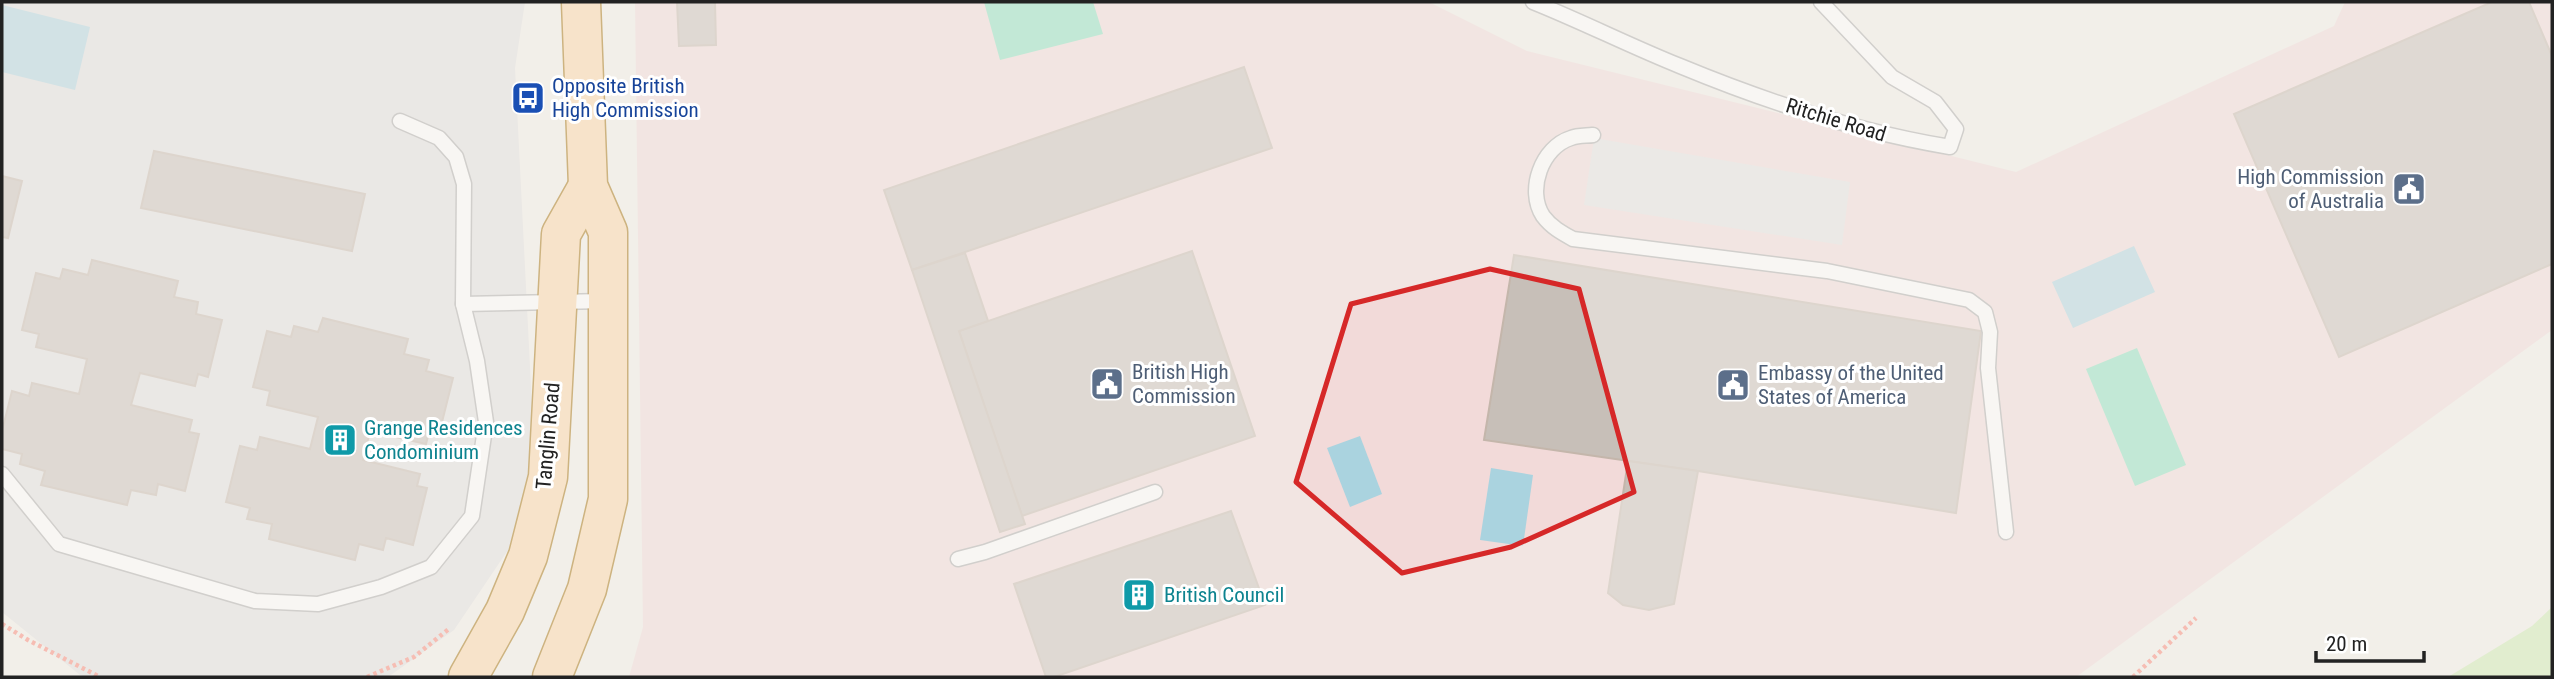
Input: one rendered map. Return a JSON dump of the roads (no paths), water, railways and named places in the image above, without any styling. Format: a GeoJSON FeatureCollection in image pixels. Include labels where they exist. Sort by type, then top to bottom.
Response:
{"type":"FeatureCollection","features":[{"type":"Feature","properties":{"kind":"main road"},"geometry":{"type":"LineString","coordinates":[[552,677],[587,589],[608,499],[608,232],[587,186],[581,2]]}},
{"type":"Feature","properties":{"kind":"main road","name":"Tanglin Road"},"geometry":{"type":"LineString","coordinates":[[468,677],[505,611],[528,556],[548,477],[561,234],[587,186]]}},
{"type":"Feature","properties":{"kind":"main road"},"geometry":{"type":"LineString","coordinates":[[457,677],[505,611]]}},
{"type":"Feature","properties":{"kind":"lane","name":"Ritchie Road"},"geometry":{"type":"LineString","coordinates":[[1533,2],[1679,66],[1796,109],[1901,139],[1950,147],[1956,129],[1935,102],[1892,77],[1821,2]]}},
{"type":"Feature","properties":{"kind":"lane"},"geometry":{"type":"LineString","coordinates":[[2,474],[59,544],[255,601],[318,604],[381,587],[431,567],[472,516],[486,422],[477,360],[463,304],[464,184],[456,156],[439,138],[400,121]]}},
{"type":"Feature","properties":{"kind":"lane"},"geometry":{"type":"LineString","coordinates":[[1593,135],[1570,138],[1545,156],[1535,186],[1541,214],[1555,229],[1573,239],[1827,271],[1969,300],[1985,312],[1990,332],[1988,368],[2006,532]]}},
{"type":"Feature","properties":{"kind":"lane"},"geometry":{"type":"LineString","coordinates":[[463,304],[609,301]]}},
{"type":"Feature","properties":{"kind":"lane"},"geometry":{"type":"LineString","coordinates":[[958,559],[1155,492]]}},
{"type":"Feature","properties":{"kind":"water"},"geometry":{"type":"Polygon","coordinates":[[[2,5],[90,27],[75,90],[2,72],[2,5]]]}},
{"type":"Feature","properties":{"kind":"water"},"geometry":{"type":"Polygon","coordinates":[[[2134,246],[2155,292],[2073,328],[2052,282],[2134,246]]]}},
{"type":"Feature","properties":{"kind":"water"},"geometry":{"type":"Polygon","coordinates":[[[1360,436],[1382,494],[1350,507],[1327,448],[1360,436]]]}},
{"type":"Feature","properties":{"kind":"water"},"geometry":{"type":"Polygon","coordinates":[[[1491,468],[1533,475],[1523,546],[1480,540],[1491,468]]]}},
{"type":"Feature","properties":{"kind":"place","name":"Opposite British High Commission"},"geometry":{"type":"Point","coordinates":[528,98]}},
{"type":"Feature","properties":{"kind":"place","name":"High Commission of Australia"},"geometry":{"type":"Point","coordinates":[2409,189]}},
{"type":"Feature","properties":{"kind":"place","name":"British High Commission"},"geometry":{"type":"Point","coordinates":[1107,384]}},
{"type":"Feature","properties":{"kind":"place","name":"Embassy of the United States of America"},"geometry":{"type":"Point","coordinates":[1733,385]}},
{"type":"Feature","properties":{"kind":"place","name":"Grange Residences Condominium"},"geometry":{"type":"Point","coordinates":[340,440]}},
{"type":"Feature","properties":{"kind":"place","name":"British Council"},"geometry":{"type":"Point","coordinates":[1139,595]}}]}
